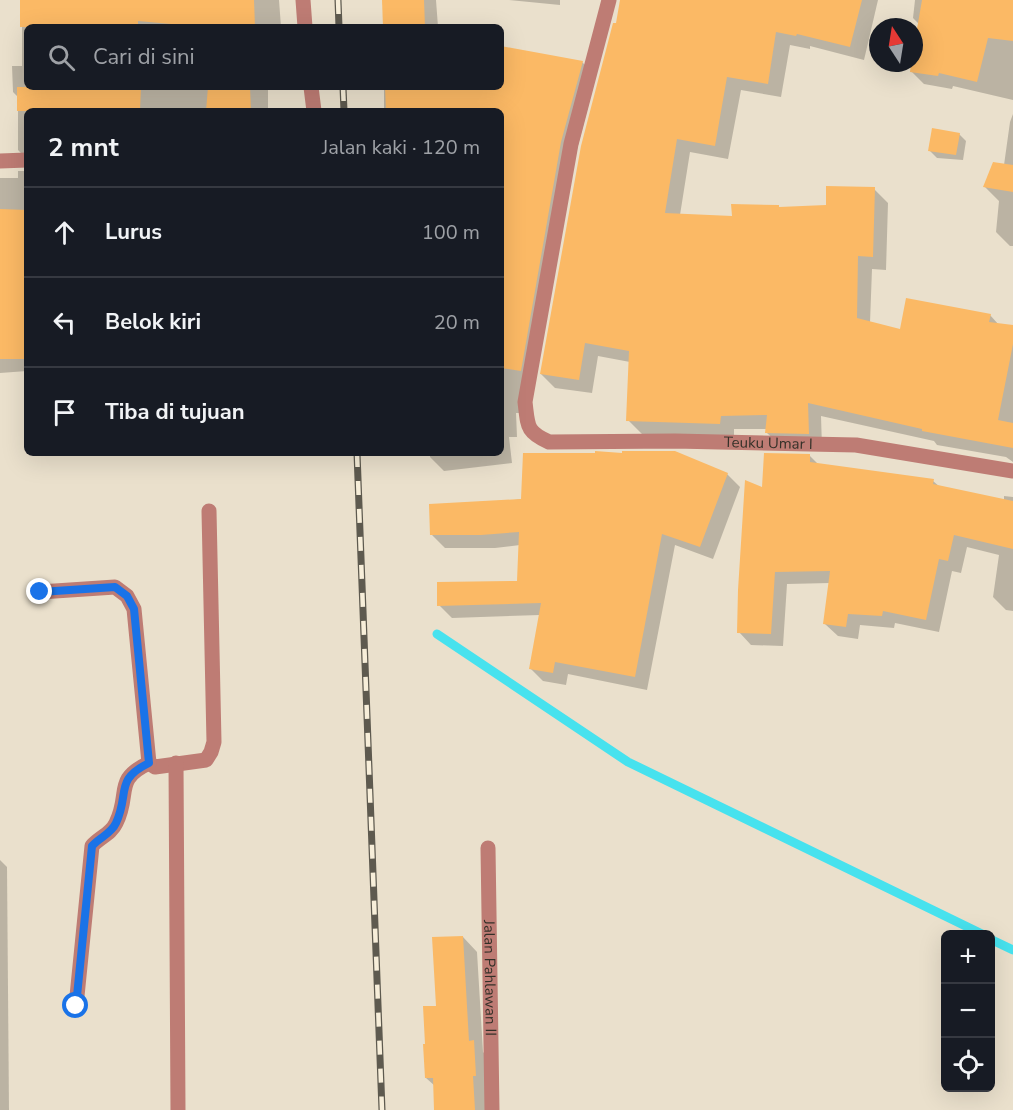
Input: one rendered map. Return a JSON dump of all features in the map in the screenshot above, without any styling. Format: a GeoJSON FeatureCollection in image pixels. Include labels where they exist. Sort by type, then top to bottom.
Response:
{"type":"FeatureCollection","features":[{"type":"Feature","properties":{"kind":"street"},"geometry":{"type":"LineString","coordinates":[[303,0],[305,24]]}},
{"type":"Feature","properties":{"kind":"street","name":"Teuku Umar I"},"geometry":{"type":"LineString","coordinates":[[609,0],[571,144],[525,402],[528,427],[536,436],[549,442],[675,441],[856,445],[1013,471]]}},
{"type":"Feature","properties":{"kind":"street"},"geometry":{"type":"LineString","coordinates":[[311,90],[314,108]]}},
{"type":"Feature","properties":{"kind":"street"},"geometry":{"type":"LineString","coordinates":[[0,161],[24,160]]}},
{"type":"Feature","properties":{"kind":"street"},"geometry":{"type":"LineString","coordinates":[[149,763],[155,767],[206,760],[212,752],[214,742],[209,511]]}},
{"type":"Feature","properties":{"kind":"street"},"geometry":{"type":"LineString","coordinates":[[40,592],[115,587],[127,596],[134,609],[149,763]]}},
{"type":"Feature","properties":{"kind":"street"},"geometry":{"type":"LineString","coordinates":[[76,1006],[92,846],[112,830],[116,823],[129,776],[149,763]]}},
{"type":"Feature","properties":{"kind":"street"},"geometry":{"type":"LineString","coordinates":[[176,763],[178,1110]]}},
{"type":"Feature","properties":{"kind":"street","name":"Jalan Pahlawan II"},"geometry":{"type":"LineString","coordinates":[[488,848],[492,1110]]}},
{"type":"Feature","properties":{"kind":"building"},"geometry":{"type":"Polygon","coordinates":[[[20,0],[254,0],[255,24],[171,24],[138,21],[138,24],[24,24],[24,27],[20,27],[20,0]]]}},
{"type":"Feature","properties":{"kind":"building"},"geometry":{"type":"Polygon","coordinates":[[[382,0],[424,0],[425,24],[383,24],[382,0]]]}},
{"type":"Feature","properties":{"kind":"building"},"geometry":{"type":"Polygon","coordinates":[[[620,0],[862,0],[850,47],[797,34],[796,36],[776,32],[768,84],[727,77],[715,146],[677,139],[665,213],[732,216],[731,204],[779,205],[779,207],[826,205],[826,186],[875,187],[873,257],[858,256],[857,318],[900,329],[906,298],[991,314],[989,322],[1013,325],[1013,344],[998,420],[1013,423],[1013,448],[922,431],[922,429],[808,403],[809,434],[765,433],[767,415],[721,416],[720,424],[626,421],[629,351],[585,343],[579,380],[540,374],[581,146],[613,23],[616,23],[620,0]]]}},
{"type":"Feature","properties":{"kind":"building"},"geometry":{"type":"Polygon","coordinates":[[[922,0],[1013,0],[1013,41],[988,38],[977,82],[939,73],[938,76],[910,72],[923,72],[923,18],[919,18],[922,0]]]}},
{"type":"Feature","properties":{"kind":"building"},"geometry":{"type":"Polygon","coordinates":[[[504,47],[583,61],[561,142],[521,371],[504,368],[504,108],[386,108],[385,90],[504,90],[504,47]]]}},
{"type":"Feature","properties":{"kind":"building"},"geometry":{"type":"Polygon","coordinates":[[[17,87],[24,87],[24,90],[141,90],[140,108],[24,108],[24,111],[17,111],[17,87]]]}},
{"type":"Feature","properties":{"kind":"building"},"geometry":{"type":"Polygon","coordinates":[[[208,90],[250,90],[251,108],[206,108],[208,90]]]}},
{"type":"Feature","properties":{"kind":"building"},"geometry":{"type":"Polygon","coordinates":[[[932,128],[960,133],[956,155],[928,151],[932,128]]]}},
{"type":"Feature","properties":{"kind":"building"},"geometry":{"type":"Polygon","coordinates":[[[993,162],[1013,165],[1013,192],[983,187],[993,162]]]}},
{"type":"Feature","properties":{"kind":"building"},"geometry":{"type":"Polygon","coordinates":[[[0,209],[24,210],[24,359],[0,359],[0,209]]]}},
{"type":"Feature","properties":{"kind":"building"},"geometry":{"type":"Polygon","coordinates":[[[595,451],[622,453],[622,451],[675,451],[728,473],[700,547],[662,534],[635,677],[555,662],[553,673],[529,669],[541,603],[437,606],[437,582],[517,581],[519,532],[430,535],[429,504],[521,499],[523,453],[595,453],[595,451]]]}},
{"type":"Feature","properties":{"kind":"building"},"geometry":{"type":"Polygon","coordinates":[[[764,453],[810,454],[810,462],[934,479],[933,484],[1013,501],[1013,549],[954,535],[948,561],[939,559],[926,620],[883,611],[882,616],[848,614],[846,627],[823,624],[830,571],[775,572],[771,634],[737,633],[745,480],[762,487],[764,453]]]}},
{"type":"Feature","properties":{"kind":"building"},"geometry":{"type":"Polygon","coordinates":[[[463,936],[469,1041],[474,1040],[475,1110],[434,1110],[433,1078],[425,1078],[423,1044],[425,1044],[423,1006],[436,1006],[432,937],[463,936]]]}},
{"type":"Feature","properties":{"kind":"waterway"},"geometry":{"type":"LineString","coordinates":[[437,634],[628,762],[974,930]]}},
{"type":"Feature","properties":{"kind":"waterway"},"geometry":{"type":"LineString","coordinates":[[995,941],[1013,950]]}},
{"type":"Feature","properties":{"kind":"railway"},"geometry":{"type":"LineString","coordinates":[[338,0],[339,24]]}},
{"type":"Feature","properties":{"kind":"railway"},"geometry":{"type":"LineString","coordinates":[[343,90],[344,108]]}},
{"type":"Feature","properties":{"kind":"railway"},"geometry":{"type":"LineString","coordinates":[[357,456],[382,1110]]}},
{"type":"Feature","properties":{"kind":"route"},"geometry":{"type":"LineString","coordinates":[[40,592],[115,587],[127,596],[134,609],[149,763],[129,776],[116,823],[112,830],[92,846],[76,1006]]}}]}
